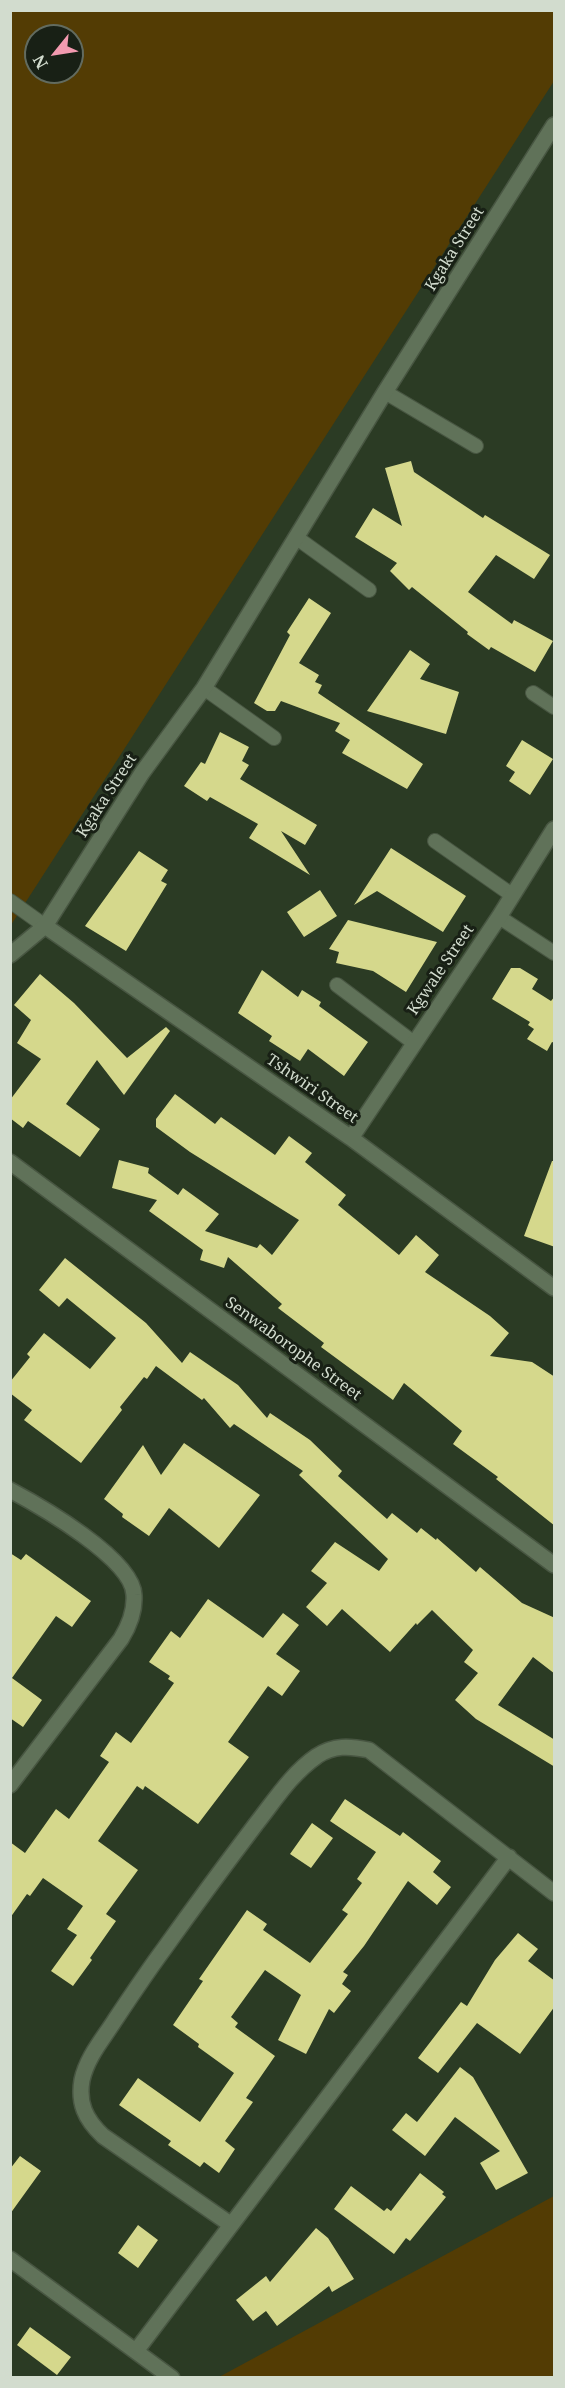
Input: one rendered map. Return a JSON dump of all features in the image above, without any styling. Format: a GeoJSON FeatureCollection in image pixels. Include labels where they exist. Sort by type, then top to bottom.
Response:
{"type":"FeatureCollection","features":[{"type":"Feature","properties":{"kind":"street","name":"Kgaka Street"},"geometry":{"type":"LineString","coordinates":[[45,926],[142,773],[204,688],[385,392],[555,125]]}},
{"type":"Feature","properties":{"kind":"street","name":"Kgwale Street"},"geometry":{"type":"LineString","coordinates":[[351,1138],[555,829]]}},
{"type":"Feature","properties":{"kind":"street"},"geometry":{"type":"LineString","coordinates":[[10,955],[45,926]]}},
{"type":"Feature","properties":{"kind":"street","name":"Tshwiri Street"},"geometry":{"type":"LineString","coordinates":[[45,926],[351,1138],[555,1288]]}},
{"type":"Feature","properties":{"kind":"street","name":"Senwaborophe Street"},"geometry":{"type":"LineString","coordinates":[[10,1162],[555,1565]]}},
{"type":"Feature","properties":{"kind":"street"},"geometry":{"type":"LineString","coordinates":[[10,1490],[38,1505],[105,1551],[128,1578],[134,1595],[131,1617],[121,1639],[10,1785]]}},
{"type":"Feature","properties":{"kind":"street"},"geometry":{"type":"LineString","coordinates":[[230,2224],[93,2127],[80,2104],[82,2077],[91,2056],[222,1868],[286,1784],[302,1768],[325,1751],[350,1746],[373,1752],[555,1893]]}},
{"type":"Feature","properties":{"kind":"street"},"geometry":{"type":"LineString","coordinates":[[136,2351],[509,1857]]}},
{"type":"Feature","properties":{"kind":"street"},"geometry":{"type":"LineString","coordinates":[[10,2259],[172,2378]]}},
{"type":"Feature","properties":{"kind":"lane"},"geometry":{"type":"LineString","coordinates":[[385,392],[476,446]]}},
{"type":"Feature","properties":{"kind":"lane"},"geometry":{"type":"LineString","coordinates":[[297,537],[369,590]]}},
{"type":"Feature","properties":{"kind":"lane"},"geometry":{"type":"LineString","coordinates":[[204,688],[274,738]]}},
{"type":"Feature","properties":{"kind":"lane"},"geometry":{"type":"LineString","coordinates":[[533,693],[555,707]]}},
{"type":"Feature","properties":{"kind":"lane"},"geometry":{"type":"LineString","coordinates":[[435,841],[512,895]]}},
{"type":"Feature","properties":{"kind":"lane"},"geometry":{"type":"LineString","coordinates":[[10,901],[45,926]]}},
{"type":"Feature","properties":{"kind":"lane"},"geometry":{"type":"LineString","coordinates":[[499,917],[555,953]]}},
{"type":"Feature","properties":{"kind":"lane","name":"Kgwale Street"},"geometry":{"type":"LineString","coordinates":[[337,984],[414,1043]]}},
{"type":"Feature","properties":{"kind":"shaded area"},"geometry":{"type":"Polygon","coordinates":[[[11,11],[554,11],[554,81],[11,925],[11,11]]]}},
{"type":"Feature","properties":{"kind":"shaded area"},"geometry":{"type":"Polygon","coordinates":[[[554,2196],[554,2377],[219,2377],[554,2196]]]}},
{"type":"Feature","properties":{"kind":"building"},"geometry":{"type":"Polygon","coordinates":[[[411,461],[414,472],[483,518],[485,515],[550,555],[534,579],[496,555],[468,592],[512,624],[514,620],[553,641],[535,672],[491,647],[489,650],[467,634],[468,632],[412,587],[409,590],[390,571],[397,563],[355,537],[373,508],[402,526],[385,468],[411,461]]]}},
{"type":"Feature","properties":{"kind":"building"},"geometry":{"type":"Polygon","coordinates":[[[309,598],[331,613],[299,663],[319,675],[315,682],[322,685],[318,693],[423,764],[407,789],[342,753],[350,740],[335,731],[340,723],[281,701],[275,711],[267,711],[254,703],[290,635],[287,632],[309,598]]]}},
{"type":"Feature","properties":{"kind":"building"},"geometry":{"type":"Polygon","coordinates":[[[410,650],[430,664],[420,679],[459,692],[446,734],[367,711],[410,650]]]}},
{"type":"Feature","properties":{"kind":"building"},"geometry":{"type":"Polygon","coordinates":[[[220,732],[249,747],[242,761],[249,765],[240,779],[317,825],[305,845],[281,831],[310,875],[249,838],[258,824],[210,797],[207,801],[184,786],[201,762],[205,764],[220,732]]]}},
{"type":"Feature","properties":{"kind":"building"},"geometry":{"type":"Polygon","coordinates":[[[522,740],[553,759],[530,795],[509,781],[515,772],[506,766],[522,740]]]}},
{"type":"Feature","properties":{"kind":"building"},"geometry":{"type":"Polygon","coordinates":[[[391,848],[466,896],[443,932],[377,891],[354,905],[391,848]]]}},
{"type":"Feature","properties":{"kind":"building"},"geometry":{"type":"Polygon","coordinates":[[[139,851],[168,870],[161,881],[167,884],[126,951],[85,926],[139,851]]]}},
{"type":"Feature","properties":{"kind":"building"},"geometry":{"type":"Polygon","coordinates":[[[320,890],[337,916],[304,937],[287,912],[320,890]]]}},
{"type":"Feature","properties":{"kind":"building"},"geometry":{"type":"Polygon","coordinates":[[[348,920],[437,942],[406,992],[373,971],[336,963],[339,952],[329,949],[348,920]]]}},
{"type":"Feature","properties":{"kind":"building"},"geometry":{"type":"Polygon","coordinates":[[[511,968],[520,968],[538,979],[532,989],[551,1001],[555,996],[555,1043],[552,1042],[547,1051],[527,1039],[534,1029],[528,1025],[530,1022],[492,999],[511,968]]]}},
{"type":"Feature","properties":{"kind":"building"},"geometry":{"type":"Polygon","coordinates":[[[262,970],[298,997],[302,990],[321,1002],[319,1006],[368,1042],[344,1076],[308,1049],[300,1061],[269,1041],[272,1036],[238,1013],[262,970]]]}},
{"type":"Feature","properties":{"kind":"building"},"geometry":{"type":"Polygon","coordinates":[[[40,974],[74,1003],[127,1058],[166,1027],[170,1031],[124,1095],[97,1060],[66,1104],[100,1129],[80,1157],[28,1121],[23,1128],[10,1118],[10,1100],[41,1059],[17,1043],[31,1020],[14,1005],[40,974]]]}},
{"type":"Feature","properties":{"kind":"building"},"geometry":{"type":"Polygon","coordinates":[[[175,1094],[215,1124],[221,1117],[275,1155],[289,1136],[312,1153],[305,1162],[346,1195],[338,1205],[399,1255],[416,1235],[439,1255],[425,1272],[490,1316],[509,1333],[490,1356],[532,1362],[555,1377],[555,1526],[496,1479],[498,1477],[453,1444],[462,1431],[404,1383],[393,1400],[321,1347],[324,1343],[278,1308],[282,1304],[228,1257],[224,1268],[200,1260],[203,1250],[149,1211],[157,1200],[112,1188],[119,1160],[149,1168],[148,1173],[178,1195],[183,1188],[219,1214],[205,1231],[257,1248],[260,1244],[272,1255],[299,1220],[190,1152],[156,1127],[156,1119],[175,1094]]]}},
{"type":"Feature","properties":{"kind":"building"},"geometry":{"type":"Polygon","coordinates":[[[552,1161],[555,1161],[555,1247],[524,1236],[552,1161]]]}},
{"type":"Feature","properties":{"kind":"building"},"geometry":{"type":"Polygon","coordinates":[[[65,1258],[146,1323],[182,1363],[190,1352],[238,1385],[267,1418],[270,1413],[310,1440],[342,1471],[338,1476],[387,1519],[392,1513],[417,1533],[421,1528],[436,1540],[437,1538],[476,1572],[480,1567],[522,1603],[555,1618],[555,1674],[533,1657],[498,1705],[555,1740],[555,1767],[476,1719],[455,1700],[478,1673],[464,1662],[473,1650],[432,1610],[417,1625],[416,1623],[390,1652],[342,1609],[327,1626],[306,1607],[327,1583],[311,1571],[335,1542],[379,1571],[388,1559],[299,1475],[303,1471],[234,1424],[230,1428],[204,1398],[202,1400],[156,1366],[147,1379],[144,1377],[120,1407],[122,1410],[81,1463],[24,1420],[32,1410],[10,1393],[10,1382],[30,1357],[27,1354],[44,1333],[90,1369],[116,1338],[67,1298],[59,1307],[39,1290],[65,1258]]]}},
{"type":"Feature","properties":{"kind":"building"},"geometry":{"type":"Polygon","coordinates":[[[184,1443],[260,1495],[219,1548],[169,1508],[149,1536],[122,1517],[123,1514],[104,1499],[143,1445],[161,1475],[184,1443]]]}},
{"type":"Feature","properties":{"kind":"building"},"geometry":{"type":"Polygon","coordinates":[[[10,1553],[21,1560],[26,1554],[91,1601],[72,1627],[56,1616],[12,1678],[42,1700],[23,1727],[10,1718],[10,1553]]]}},
{"type":"Feature","properties":{"kind":"building"},"geometry":{"type":"Polygon","coordinates":[[[208,1599],[263,1638],[283,1613],[299,1625],[276,1654],[300,1671],[282,1696],[268,1686],[228,1742],[249,1757],[198,1824],[145,1786],[143,1790],[137,1786],[98,1841],[138,1870],[106,1914],[116,1921],[73,1986],[51,1971],[77,1935],[67,1929],[83,1906],[43,1878],[30,1896],[27,1894],[10,1918],[10,1842],[25,1853],[56,1809],[69,1819],[109,1762],[100,1756],[116,1732],[131,1743],[174,1683],[168,1679],[170,1676],[149,1662],[171,1631],[180,1638],[208,1599]]]}},
{"type":"Feature","properties":{"kind":"building"},"geometry":{"type":"Polygon","coordinates":[[[345,1799],[400,1836],[403,1832],[441,1861],[433,1872],[451,1887],[437,1905],[408,1881],[364,1946],[343,1972],[348,1975],[342,1984],[351,1991],[334,2013],[329,2009],[306,2054],[278,2040],[301,1995],[265,1970],[231,2017],[238,2023],[235,2027],[275,2056],[246,2098],[253,2102],[225,2141],[235,2149],[219,2173],[204,2162],[200,2167],[168,2145],[171,2141],[119,2105],[138,2078],[200,2122],[234,2073],[198,2047],[199,2044],[173,2025],[203,1981],[199,1979],[247,1910],[267,1924],[263,1930],[310,1963],[348,1914],[342,1910],[362,1883],[357,1879],[376,1852],[330,1821],[345,1799]]]}},
{"type":"Feature","properties":{"kind":"building"},"geometry":{"type":"Polygon","coordinates":[[[312,1823],[333,1838],[311,1868],[290,1854],[312,1823]]]}},
{"type":"Feature","properties":{"kind":"building"},"geometry":{"type":"Polygon","coordinates":[[[518,1933],[538,1949],[528,1961],[555,1981],[555,2006],[520,2054],[477,2023],[438,2073],[418,2058],[461,2002],[467,2006],[495,1960],[518,1933]]]}},
{"type":"Feature","properties":{"kind":"building"},"geometry":{"type":"Polygon","coordinates":[[[460,2067],[473,2077],[528,2173],[496,2190],[480,2163],[500,2151],[455,2117],[425,2156],[392,2130],[406,2113],[417,2122],[460,2067]]]}},
{"type":"Feature","properties":{"kind":"building"},"geometry":{"type":"Polygon","coordinates":[[[20,2156],[41,2171],[10,2214],[10,2169],[20,2156]]]}},
{"type":"Feature","properties":{"kind":"building"},"geometry":{"type":"Polygon","coordinates":[[[420,2173],[444,2192],[442,2194],[446,2197],[410,2241],[406,2238],[394,2254],[334,2209],[351,2186],[384,2211],[387,2208],[391,2211],[420,2173]]]}},
{"type":"Feature","properties":{"kind":"building"},"geometry":{"type":"Polygon","coordinates":[[[138,2225],[158,2240],[138,2268],[118,2253],[138,2225]]]}},
{"type":"Feature","properties":{"kind":"building"},"geometry":{"type":"Polygon","coordinates":[[[316,2228],[328,2238],[354,2279],[332,2292],[329,2286],[277,2326],[266,2311],[253,2321],[236,2300],[266,2276],[270,2282],[316,2228]]]}},
{"type":"Feature","properties":{"kind":"building"},"geometry":{"type":"Polygon","coordinates":[[[30,2327],[71,2357],[57,2375],[17,2345],[30,2327]]]}}]}
